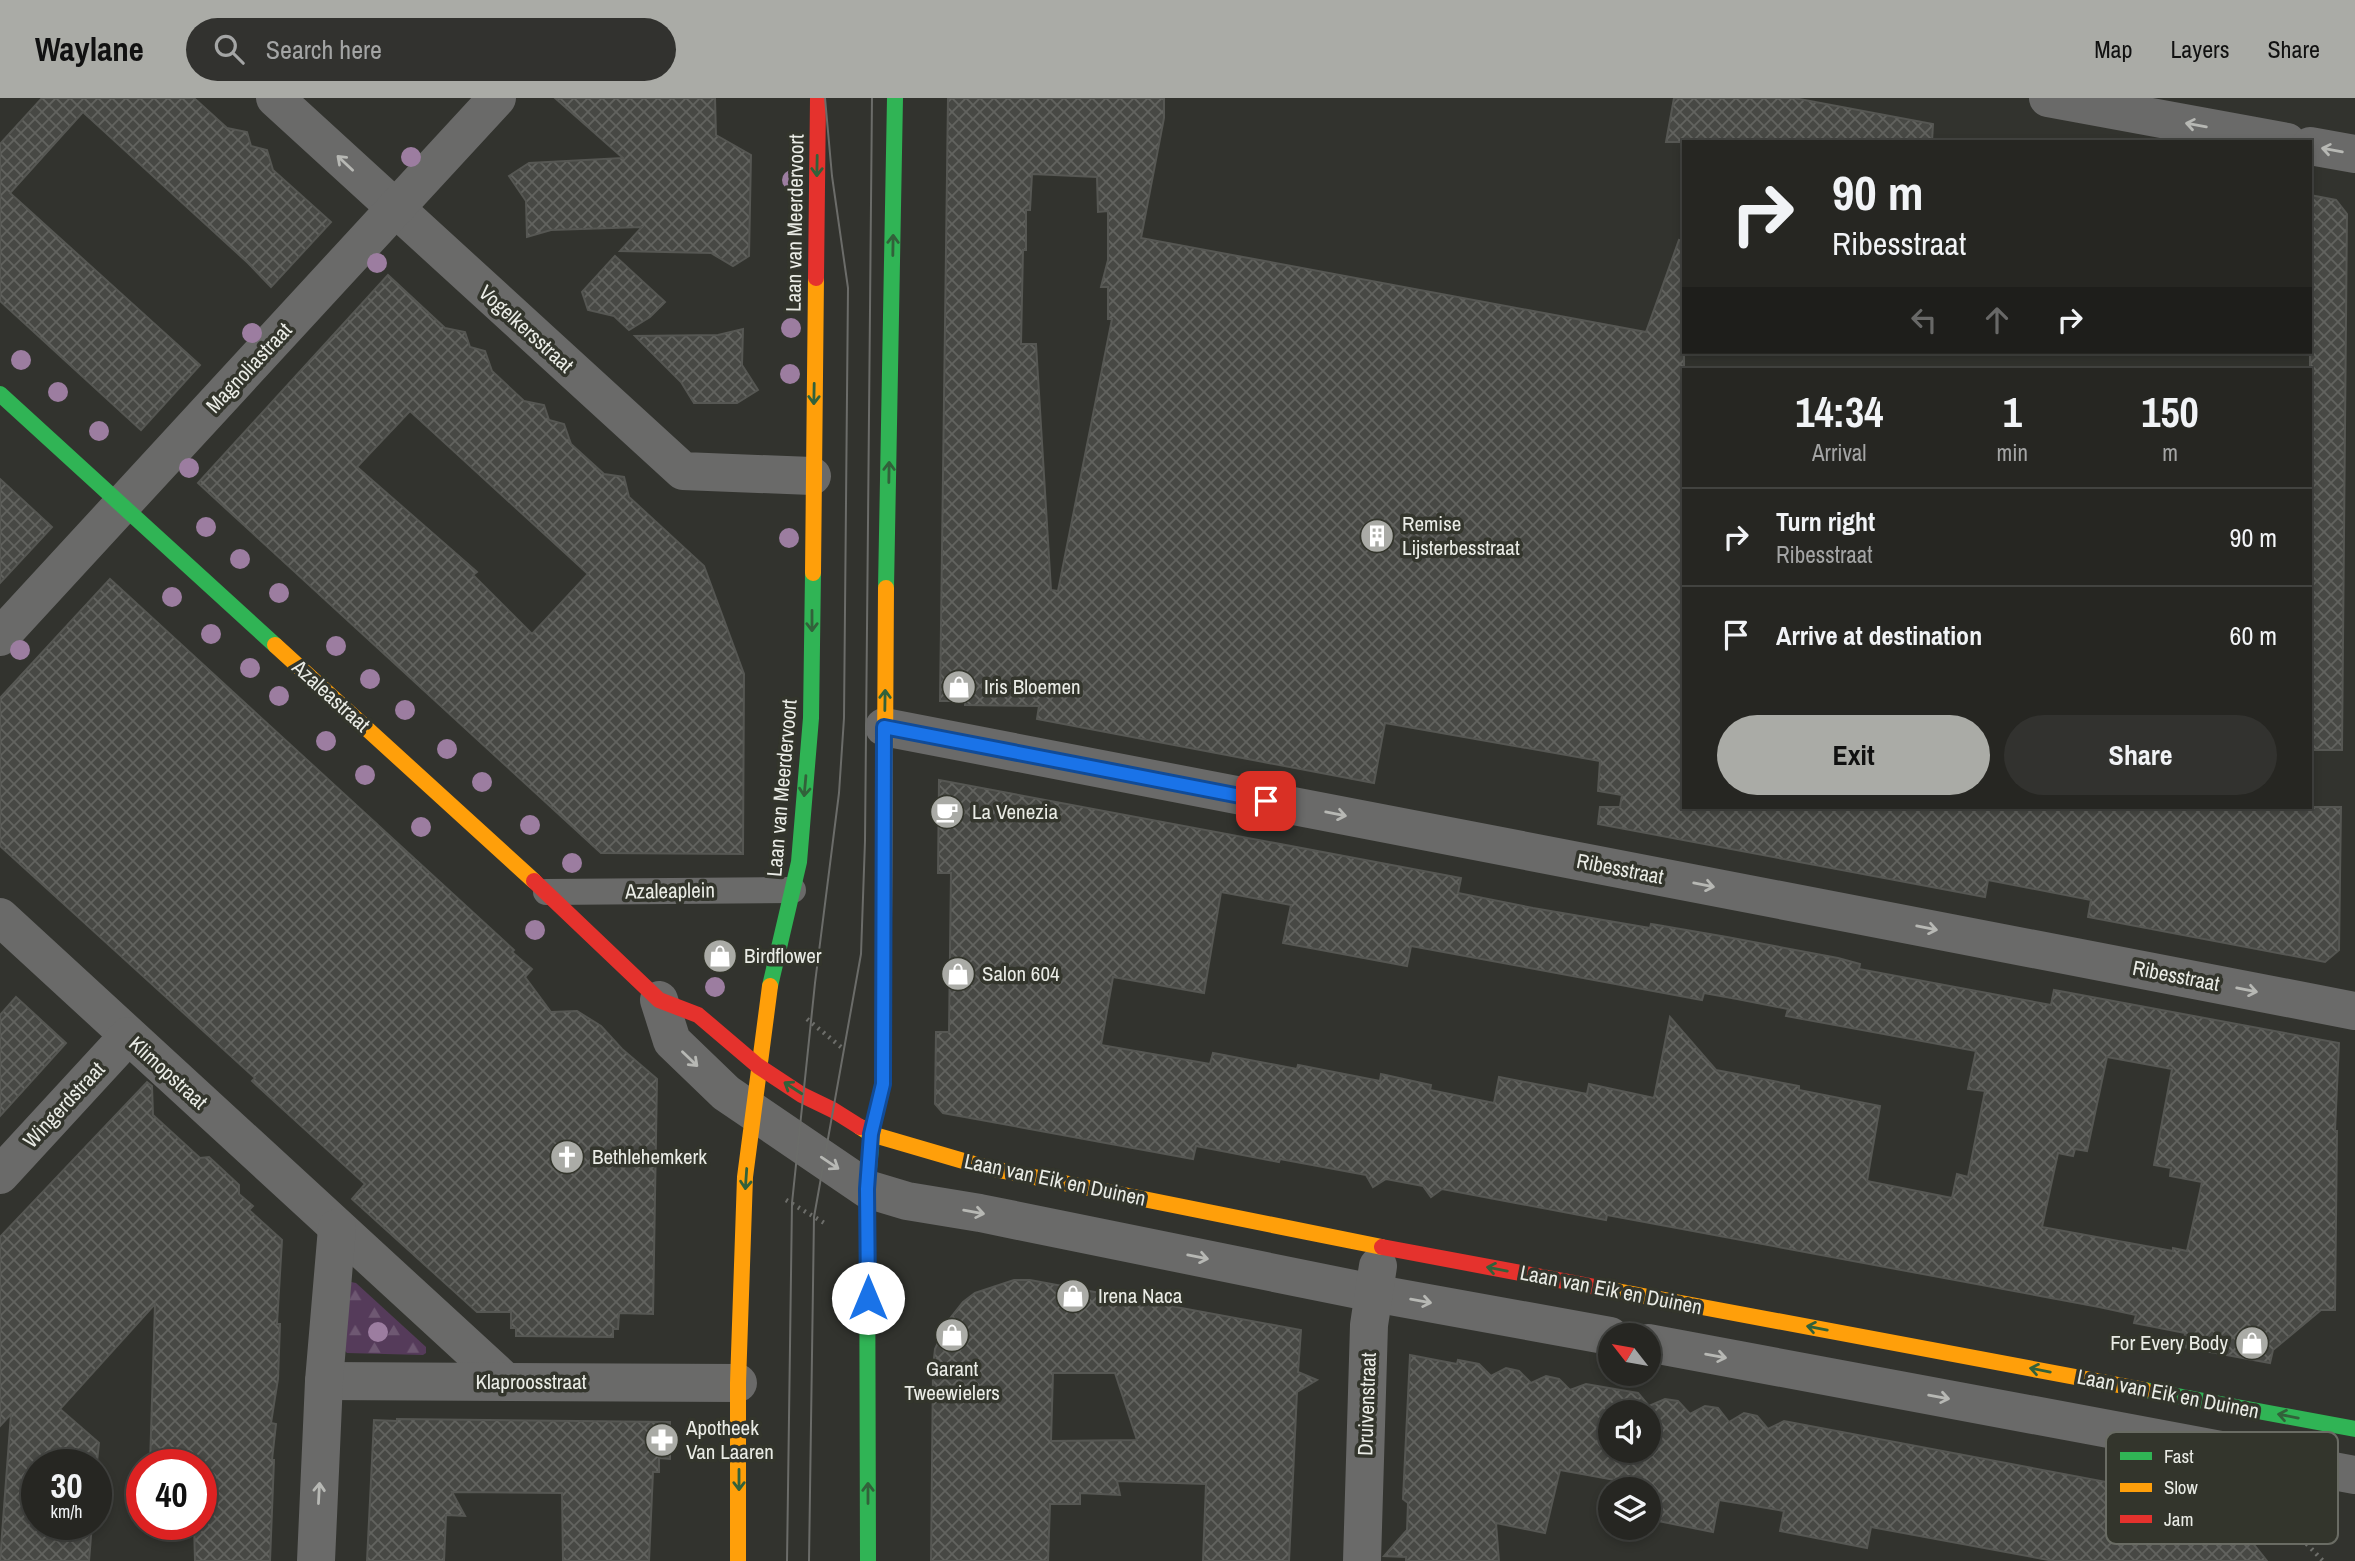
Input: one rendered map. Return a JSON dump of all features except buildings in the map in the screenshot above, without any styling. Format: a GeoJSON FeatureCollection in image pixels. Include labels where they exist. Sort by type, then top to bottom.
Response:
{"type":"FeatureCollection","features":[{"type":"Feature","properties":{"kind":"street","name":"Vogelkersstraat"},"geometry":{"type":"LineString","coordinates":[[275,98],[682,471],[813,476]]}},
{"type":"Feature","properties":{"kind":"street","name":"Magnoliastraat"},"geometry":{"type":"LineString","coordinates":[[0,637],[497,98]]}},
{"type":"Feature","properties":{"kind":"street","name":"Laan van Meerdervoort"},"geometry":{"type":"LineString","coordinates":[[738,1561],[738,1383],[745,1177],[770,990],[799,863],[811,718],[818,98]]}},
{"type":"Feature","properties":{"kind":"street"},"geometry":{"type":"LineString","coordinates":[[868,1561],[867,1189],[871,1134],[883,1084],[884,727],[895,98]]}},
{"type":"Feature","properties":{"kind":"street"},"geometry":{"type":"LineString","coordinates":[[2048,98],[2276,140]]}},
{"type":"Feature","properties":{"kind":"street"},"geometry":{"type":"LineString","coordinates":[[2312,146],[2355,154]]}},
{"type":"Feature","properties":{"kind":"street","name":"Azaleastraat"},"geometry":{"type":"LineString","coordinates":[[0,394],[546,892],[659,1000],[698,1015],[758,1066]]}},
{"type":"Feature","properties":{"kind":"street","name":"Ribesstraat"},"geometry":{"type":"LineString","coordinates":[[884,727],[2355,1011]]}},
{"type":"Feature","properties":{"kind":"street","name":"Klimopstraat"},"geometry":{"type":"LineString","coordinates":[[0,917],[506,1382]]}},
{"type":"Feature","properties":{"kind":"street","name":"Azaleastraat"},"geometry":{"type":"LineString","coordinates":[[659,1000],[672,1041],[726,1093],[867,1189]]}},
{"type":"Feature","properties":{"kind":"street","name":"Wingerdstraat"},"geometry":{"type":"LineString","coordinates":[[0,1175],[128,1037]]}},
{"type":"Feature","properties":{"kind":"street","name":"Laan van Eik en Duinen"},"geometry":{"type":"LineString","coordinates":[[758,1066],[802,1095],[833,1110],[871,1134],[984,1167],[1382,1247],[2355,1429]]}},
{"type":"Feature","properties":{"kind":"street"},"geometry":{"type":"LineString","coordinates":[[867,1189],[907,1201],[1373,1293],[1598,1334]]}},
{"type":"Feature","properties":{"kind":"street"},"geometry":{"type":"LineString","coordinates":[[316,1561],[324,1381],[337,1228]]}},
{"type":"Feature","properties":{"kind":"street","name":"Druivenstraat"},"geometry":{"type":"LineString","coordinates":[[1362,1561],[1370,1325],[1382,1247]]}},
{"type":"Feature","properties":{"kind":"street","name":"Laan van Eik en Duinen"},"geometry":{"type":"LineString","coordinates":[[1661,1345],[2125,1432]]}},
{"type":"Feature","properties":{"kind":"street","name":"Klaproosstraat"},"geometry":{"type":"LineString","coordinates":[[324,1381],[738,1383]]}},
{"type":"Feature","properties":{"kind":"lane","name":"Azaleaplein"},"geometry":{"type":"LineString","coordinates":[[546,892],[793,890]]}},
{"type":"Feature","properties":{"kind":"path"},"geometry":{"type":"LineString","coordinates":[[770,990],[883,1084]]}},
{"type":"Feature","properties":{"kind":"path"},"geometry":{"type":"LineString","coordinates":[[745,1177],[867,1249]]}},
{"type":"Feature","properties":{"kind":"green space"},"geometry":{"type":"Polygon","coordinates":[[[351,1282],[356,1283],[426,1347],[426,1353],[347,1353],[344,1350],[351,1282]]]}},
{"type":"Feature","properties":{"kind":"tram line"},"geometry":{"type":"LineString","coordinates":[[787,1561],[792,1203],[815,983],[839,793],[844,718],[848,288],[832,176],[825,98]]}},
{"type":"Feature","properties":{"kind":"tram line"},"geometry":{"type":"LineString","coordinates":[[809,1561],[814,1217],[861,954],[865,841],[872,98]]}},
{"type":"Feature","properties":{"kind":"traffic: fast"},"geometry":{"type":"LineString","coordinates":[[886,588],[895,98]]}},
{"type":"Feature","properties":{"kind":"traffic: fast"},"geometry":{"type":"LineString","coordinates":[[0,394],[275,645]]}},
{"type":"Feature","properties":{"kind":"traffic: fast"},"geometry":{"type":"LineString","coordinates":[[770,986],[799,862],[811,718],[813,573]]}},
{"type":"Feature","properties":{"kind":"traffic: fast"},"geometry":{"type":"LineString","coordinates":[[868,1561],[867,1189],[873,1127]]}},
{"type":"Feature","properties":{"kind":"traffic: fast"},"geometry":{"type":"LineString","coordinates":[[2145,1390],[2355,1429]]}},
{"type":"Feature","properties":{"kind":"traffic: slow"},"geometry":{"type":"LineString","coordinates":[[813,573],[816,278]]}},
{"type":"Feature","properties":{"kind":"traffic: slow"},"geometry":{"type":"LineString","coordinates":[[873,1127],[883,1084],[886,588]]}},
{"type":"Feature","properties":{"kind":"traffic: slow"},"geometry":{"type":"LineString","coordinates":[[275,645],[534,881]]}},
{"type":"Feature","properties":{"kind":"traffic: slow"},"geometry":{"type":"LineString","coordinates":[[738,1561],[738,1383],[745,1177],[770,986]]}},
{"type":"Feature","properties":{"kind":"traffic: slow"},"geometry":{"type":"LineString","coordinates":[[860,1127],[871,1134],[984,1167],[1382,1247]]}},
{"type":"Feature","properties":{"kind":"traffic: slow"},"geometry":{"type":"LineString","coordinates":[[1606,1289],[2145,1390]]}},
{"type":"Feature","properties":{"kind":"traffic: jam"},"geometry":{"type":"LineString","coordinates":[[816,278],[818,98]]}},
{"type":"Feature","properties":{"kind":"traffic: jam"},"geometry":{"type":"LineString","coordinates":[[534,881],[659,1000],[698,1015],[758,1066],[802,1095],[860,1127]]}},
{"type":"Feature","properties":{"kind":"traffic: jam"},"geometry":{"type":"LineString","coordinates":[[1382,1247],[1606,1289]]}},
{"type":"Feature","properties":{"kind":"place","name":"Remise Lijsterbesstraat"},"geometry":{"type":"Point","coordinates":[1377,536]}},
{"type":"Feature","properties":{"kind":"place","name":"Iris Bloemen"},"geometry":{"type":"Point","coordinates":[959,687]}},
{"type":"Feature","properties":{"kind":"place","name":"La Venezia"},"geometry":{"type":"Point","coordinates":[947,812]}},
{"type":"Feature","properties":{"kind":"place","name":"Birdflower"},"geometry":{"type":"Point","coordinates":[720,956]}},
{"type":"Feature","properties":{"kind":"place","name":"Salon 604"},"geometry":{"type":"Point","coordinates":[958,974]}},
{"type":"Feature","properties":{"kind":"place","name":"Bethlehemkerk"},"geometry":{"type":"Point","coordinates":[567,1157]}},
{"type":"Feature","properties":{"kind":"place","name":"Irena Naca"},"geometry":{"type":"Point","coordinates":[1073,1296]}},
{"type":"Feature","properties":{"kind":"place","name":"Garant Tweewielers"},"geometry":{"type":"Point","coordinates":[952,1335]}},
{"type":"Feature","properties":{"kind":"place","name":"For Every Body"},"geometry":{"type":"Point","coordinates":[2252,1343]}},
{"type":"Feature","properties":{"kind":"place","name":"Apotheek Van Laaren"},"geometry":{"type":"Point","coordinates":[662,1440]}},
{"type":"Feature","properties":{"kind":"route"},"geometry":{"type":"LineString","coordinates":[[868,1298],[867,1189],[871,1134],[883,1084],[884,727],[1266,801]]}}]}
